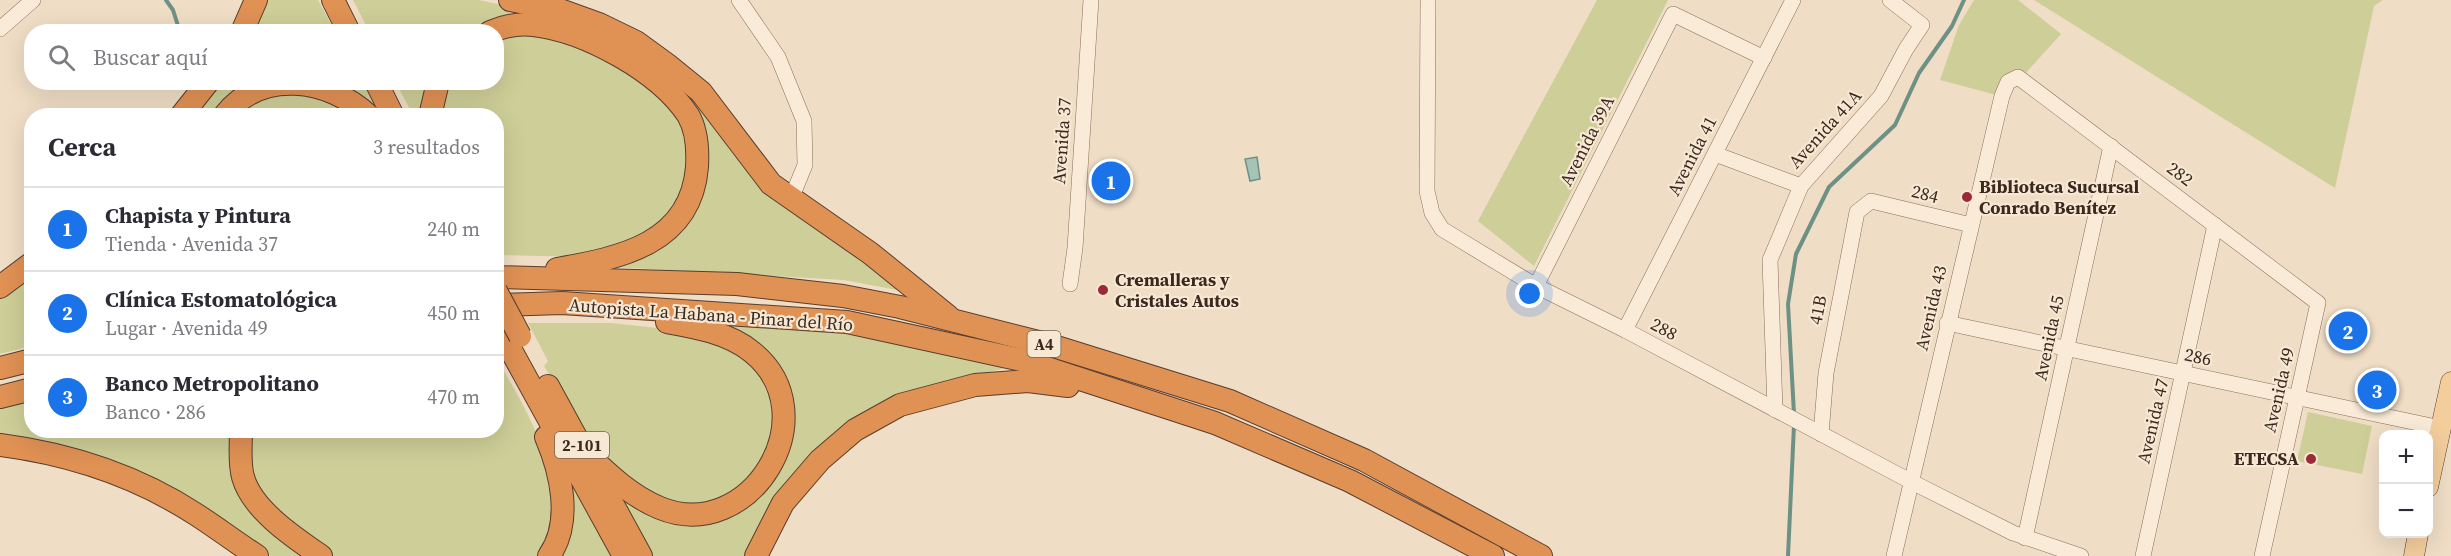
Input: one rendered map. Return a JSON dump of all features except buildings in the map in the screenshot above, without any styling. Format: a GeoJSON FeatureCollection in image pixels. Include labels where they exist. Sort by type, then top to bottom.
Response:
{"type":"FeatureCollection","features":[{"type":"Feature","properties":{"kind":"highway"},"geometry":{"type":"LineString","coordinates":[[246,24],[256,0]]}},
{"type":"Feature","properties":{"kind":"highway"},"geometry":{"type":"LineString","coordinates":[[333,0],[345,24]]}},
{"type":"Feature","properties":{"kind":"highway"},"geometry":{"type":"LineString","coordinates":[[347,0],[359,24]]}},
{"type":"Feature","properties":{"kind":"highway"},"geometry":{"type":"LineString","coordinates":[[510,0],[560,10],[599,24],[636,42],[701,92],[771,184],[870,253],[954,321]]}},
{"type":"Feature","properties":{"kind":"highway"},"geometry":{"type":"LineString","coordinates":[[504,26],[533,25],[566,31],[641,70],[666,90],[688,116],[695,135],[698,154],[696,186],[689,202],[675,223],[655,241],[638,249],[589,262],[504,280]]}},
{"type":"Feature","properties":{"kind":"highway"},"geometry":{"type":"LineString","coordinates":[[187,108],[202,90]]}},
{"type":"Feature","properties":{"kind":"highway"},"geometry":{"type":"LineString","coordinates":[[230,108],[257,90]]}},
{"type":"Feature","properties":{"kind":"highway"},"geometry":{"type":"LineString","coordinates":[[329,90],[360,108]]}},
{"type":"Feature","properties":{"kind":"highway"},"geometry":{"type":"LineString","coordinates":[[379,90],[389,108]]}},
{"type":"Feature","properties":{"kind":"highway"},"geometry":{"type":"LineString","coordinates":[[393,90],[402,108]]}},
{"type":"Feature","properties":{"kind":"highway"},"geometry":{"type":"LineString","coordinates":[[432,108],[436,90]]}},
{"type":"Feature","properties":{"kind":"highway"},"geometry":{"type":"LineString","coordinates":[[0,287],[24,269]]}},
{"type":"Feature","properties":{"kind":"highway","name":"Autopista La Habana - Pinar del Río"},"geometry":{"type":"LineString","coordinates":[[504,281],[737,284],[843,296],[900,307],[1050,345],[1230,401],[1364,460],[1541,556]]}},
{"type":"Feature","properties":{"kind":"highway"},"geometry":{"type":"LineString","coordinates":[[562,303],[691,326],[723,336],[756,356],[769,370],[781,396],[784,423],[770,470],[740,499],[705,513],[687,514],[661,509],[636,496],[587,454]]}},
{"type":"Feature","properties":{"kind":"highway","name":"Autopista La Habana - Pinar del Río"},"geometry":{"type":"LineString","coordinates":[[504,305],[562,303],[847,322],[1022,360],[1215,423],[1350,481],[1493,556]]}},
{"type":"Feature","properties":{"kind":"highway","name":"2-101"},"geometry":{"type":"LineString","coordinates":[[504,311],[507,333],[624,556]]}},
{"type":"Feature","properties":{"kind":"highway"},"geometry":{"type":"LineString","coordinates":[[507,333],[560,477],[561,525],[559,539],[549,556]]}},
{"type":"Feature","properties":{"kind":"highway","name":"2-101"},"geometry":{"type":"LineString","coordinates":[[507,333],[587,454],[641,556]]}},
{"type":"Feature","properties":{"kind":"highway"},"geometry":{"type":"LineString","coordinates":[[0,368],[24,362]]}},
{"type":"Feature","properties":{"kind":"highway"},"geometry":{"type":"LineString","coordinates":[[756,556],[783,503],[820,460],[855,430],[900,405],[975,385],[1028,381],[1075,387],[1215,423]]}},
{"type":"Feature","properties":{"kind":"highway"},"geometry":{"type":"LineString","coordinates":[[0,398],[24,390]]}},
{"type":"Feature","properties":{"kind":"highway"},"geometry":{"type":"LineString","coordinates":[[241,438],[243,478],[259,506],[283,530],[321,556]]}},
{"type":"Feature","properties":{"kind":"highway"},"geometry":{"type":"LineString","coordinates":[[0,445],[60,455],[97,465],[149,488],[196,514],[257,556]]}},
{"type":"Feature","properties":{"kind":"main road"},"geometry":{"type":"LineString","coordinates":[[2429,484],[2451,382]]}},
{"type":"Feature","properties":{"kind":"main road"},"geometry":{"type":"LineString","coordinates":[[2414,556],[2417,538]]}},
{"type":"Feature","properties":{"kind":"street"},"geometry":{"type":"LineString","coordinates":[[0,29],[33,0]]}},
{"type":"Feature","properties":{"kind":"street"},"geometry":{"type":"LineString","coordinates":[[739,0],[778,57],[804,121],[805,165],[791,199]]}},
{"type":"Feature","properties":{"kind":"street","name":"Avenida 37"},"geometry":{"type":"LineString","coordinates":[[1070,284],[1075,248],[1091,0]]}},
{"type":"Feature","properties":{"kind":"street","name":"288"},"geometry":{"type":"LineString","coordinates":[[1428,0],[1427,191],[1432,213],[1442,229],[1536,286],[1625,330],[1912,483],[2025,538],[2081,556]]}},
{"type":"Feature","properties":{"kind":"street","name":"Avenida 41"},"geometry":{"type":"LineString","coordinates":[[1625,330],[1793,0]]}},
{"type":"Feature","properties":{"kind":"street","name":"Avenida 41A"},"geometry":{"type":"LineString","coordinates":[[1775,410],[1770,260],[1801,186],[1881,96],[1922,25],[1890,0]]}},
{"type":"Feature","properties":{"kind":"street","name":"Avenida 39A"},"geometry":{"type":"LineString","coordinates":[[1536,286],[1672,14],[1764,58]]}},
{"type":"Feature","properties":{"kind":"street","name":"282"},"geometry":{"type":"LineString","coordinates":[[2018,76],[2319,303]]}},
{"type":"Feature","properties":{"kind":"street","name":"Avenida 43"},"geometry":{"type":"LineString","coordinates":[[1894,556],[2002,96],[2008,82],[2018,76]]}},
{"type":"Feature","properties":{"kind":"street","name":"Avenida 45"},"geometry":{"type":"LineString","coordinates":[[2025,538],[2111,146]]}},
{"type":"Feature","properties":{"kind":"street"},"geometry":{"type":"LineString","coordinates":[[1715,154],[1801,186]]}},
{"type":"Feature","properties":{"kind":"street","name":"284"},"geometry":{"type":"LineString","coordinates":[[1871,201],[1971,225]]}},
{"type":"Feature","properties":{"kind":"street","name":"41B"},"geometry":{"type":"LineString","coordinates":[[1821,434],[1826,374],[1857,212],[1871,201]]}},
{"type":"Feature","properties":{"kind":"street","name":"Avenida 47"},"geometry":{"type":"LineString","coordinates":[[2143,556],[2215,225]]}},
{"type":"Feature","properties":{"kind":"street","name":"Avenida 49"},"geometry":{"type":"LineString","coordinates":[[2262,556],[2319,303]]}},
{"type":"Feature","properties":{"kind":"street","name":"286"},"geometry":{"type":"LineString","coordinates":[[1947,323],[2441,429]]}},
{"type":"Feature","properties":{"kind":"green space"},"geometry":{"type":"Polygon","coordinates":[[[261,0],[318,0],[331,24],[250,24],[261,0]]]}},
{"type":"Feature","properties":{"kind":"green space"},"geometry":{"type":"Polygon","coordinates":[[[353,0],[479,0],[570,20],[682,87],[723,138],[913,293],[844,280],[596,266],[672,234],[701,129],[626,56],[497,22],[493,24],[365,24],[353,0]]]}},
{"type":"Feature","properties":{"kind":"green space"},"geometry":{"type":"Polygon","coordinates":[[[1597,0],[1668,0],[1534,266],[1478,221],[1597,0]]]}},
{"type":"Feature","properties":{"kind":"green space"},"geometry":{"type":"Polygon","coordinates":[[[1974,0],[2018,0],[2061,34],[2004,97],[1940,80],[1959,25],[1974,0]]]}},
{"type":"Feature","properties":{"kind":"green space"},"geometry":{"type":"Polygon","coordinates":[[[2034,0],[2383,0],[2374,6],[2335,188],[2034,0]]]}},
{"type":"Feature","properties":{"kind":"green space"},"geometry":{"type":"Polygon","coordinates":[[[504,35],[557,36],[641,77],[687,124],[693,153],[681,203],[639,242],[587,257],[504,255],[504,108],[439,108],[444,90],[504,90],[504,35]]]}},
{"type":"Feature","properties":{"kind":"green space"},"geometry":{"type":"Polygon","coordinates":[[[206,90],[252,90],[227,108],[192,108],[206,90]]]}},
{"type":"Feature","properties":{"kind":"green space"},"geometry":{"type":"Polygon","coordinates":[[[312,90],[344,108],[243,108],[260,95],[312,90]]]}},
{"type":"Feature","properties":{"kind":"green space"},"geometry":{"type":"Polygon","coordinates":[[[333,90],[367,90],[377,108],[366,108],[333,90]]]}},
{"type":"Feature","properties":{"kind":"green space"},"geometry":{"type":"Polygon","coordinates":[[[400,90],[429,90],[426,108],[409,108],[400,90]]]}},
{"type":"Feature","properties":{"kind":"green space"},"geometry":{"type":"Polygon","coordinates":[[[24,274],[24,348],[0,354],[0,293],[24,274]]]}},
{"type":"Feature","properties":{"kind":"green space"},"geometry":{"type":"Polygon","coordinates":[[[695,320],[848,334],[1006,368],[932,386],[884,404],[748,556],[652,556],[614,487],[659,514],[762,490],[784,385],[695,320]]]}},
{"type":"Feature","properties":{"kind":"green space"},"geometry":{"type":"Polygon","coordinates":[[[528,323],[611,323],[666,329],[739,350],[759,369],[774,398],[777,425],[758,476],[709,505],[663,502],[608,463],[583,429],[544,366],[548,361],[528,323]]]}},
{"type":"Feature","properties":{"kind":"green space"},"geometry":{"type":"Polygon","coordinates":[[[504,372],[519,397],[547,462],[553,484],[554,526],[541,556],[334,556],[288,524],[261,494],[250,471],[248,438],[504,438],[504,372]]]}},
{"type":"Feature","properties":{"kind":"green space"},"geometry":{"type":"Polygon","coordinates":[[[24,399],[24,438],[235,438],[237,481],[311,556],[271,556],[205,513],[0,438],[0,407],[24,399]]]}},
{"type":"Feature","properties":{"kind":"green space"},"geometry":{"type":"Polygon","coordinates":[[[2308,412],[2372,426],[2362,474],[2297,461],[2308,412]]]}},
{"type":"Feature","properties":{"kind":"green space"},"geometry":{"type":"Polygon","coordinates":[[[560,457],[615,556],[554,556],[560,457]]]}},
{"type":"Feature","properties":{"kind":"shaded area"},"geometry":{"type":"Polygon","coordinates":[[[1257,157],[1260,179],[1250,181],[1245,159],[1257,157]]]}},
{"type":"Feature","properties":{"kind":"waterway"},"geometry":{"type":"LineString","coordinates":[[166,0],[173,10],[177,24]]}},
{"type":"Feature","properties":{"kind":"waterway"},"geometry":{"type":"LineString","coordinates":[[1794,414],[1788,304],[1796,254],[1829,187],[1895,125],[1919,73],[1952,26],[1964,0]]}},
{"type":"Feature","properties":{"kind":"waterway"},"geometry":{"type":"LineString","coordinates":[[1788,556],[1794,425]]}},
{"type":"Feature","properties":{"kind":"place","name":"Chapista y Pintura"},"geometry":{"type":"Point","coordinates":[1111,181]}},
{"type":"Feature","properties":{"kind":"place","name":"Biblioteca Sucursal Conrado Benítez"},"geometry":{"type":"Point","coordinates":[1967,197]}},
{"type":"Feature","properties":{"kind":"place","name":"Cremalleras y Cristales Autos"},"geometry":{"type":"Point","coordinates":[1103,290]}},
{"type":"Feature","properties":{"kind":"place","name":"Clínica Estomatológica"},"geometry":{"type":"Point","coordinates":[2348,331]}},
{"type":"Feature","properties":{"kind":"place","name":"Banco Metropolitano"},"geometry":{"type":"Point","coordinates":[2377,390]}},
{"type":"Feature","properties":{"kind":"place","name":"ETECSA"},"geometry":{"type":"Point","coordinates":[2311,459]}}]}
